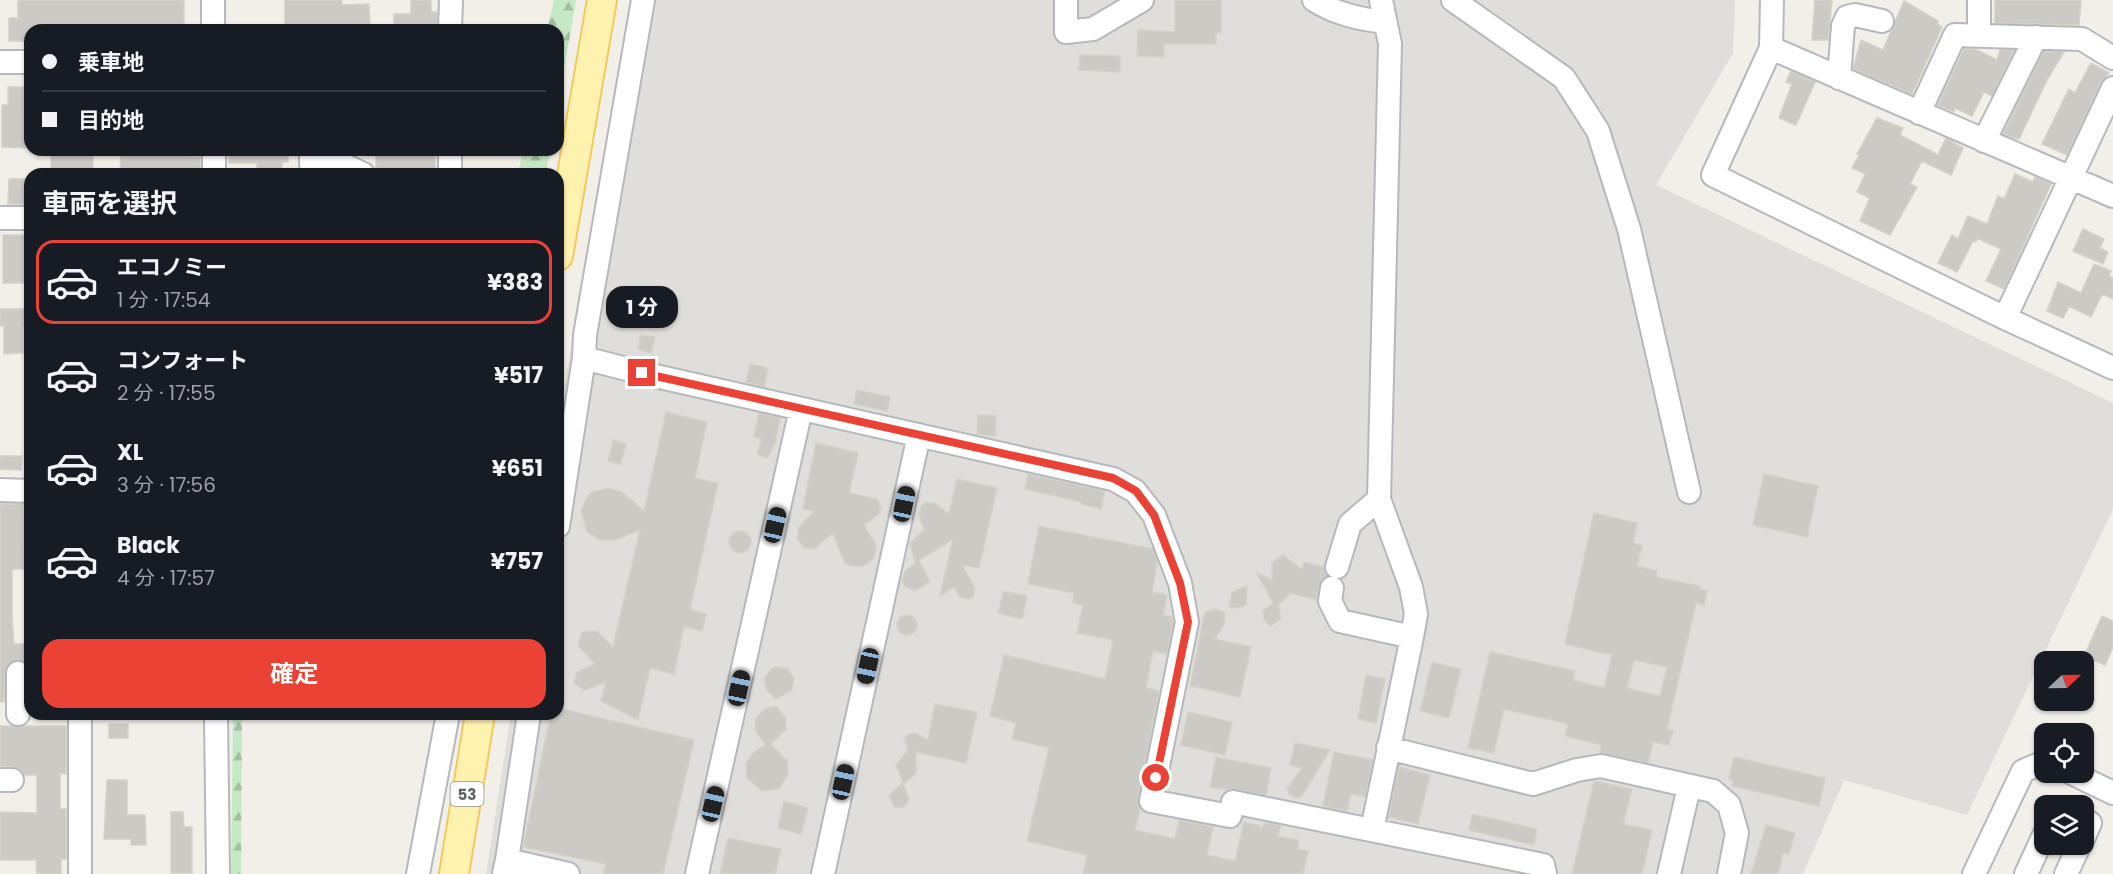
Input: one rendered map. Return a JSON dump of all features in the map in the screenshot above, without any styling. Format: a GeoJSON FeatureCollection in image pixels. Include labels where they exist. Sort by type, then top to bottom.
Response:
{"type":"FeatureCollection","features":[{"type":"Feature","properties":{"kind":"main road"},"geometry":{"type":"LineString","coordinates":[[564,221],[602,0]]}},
{"type":"Feature","properties":{"kind":"main road","name":"53"},"geometry":{"type":"LineString","coordinates":[[454,874],[479,720]]}},
{"type":"Feature","properties":{"kind":"street"},"geometry":{"type":"LineString","coordinates":[[213,0],[213,24]]}},
{"type":"Feature","properties":{"kind":"street"},"geometry":{"type":"LineString","coordinates":[[450,24],[451,0]]}},
{"type":"Feature","properties":{"kind":"street"},"geometry":{"type":"LineString","coordinates":[[564,487],[584,358],[585,335],[643,0]]}},
{"type":"Feature","properties":{"kind":"street"},"geometry":{"type":"LineString","coordinates":[[1066,0],[1066,32],[1093,29],[1142,0]]}},
{"type":"Feature","properties":{"kind":"street"},"geometry":{"type":"LineString","coordinates":[[1314,0],[1331,10],[1361,19],[1385,22]]}},
{"type":"Feature","properties":{"kind":"street"},"geometry":{"type":"LineString","coordinates":[[1372,831],[1416,614],[1411,587],[1379,499],[1390,44],[1381,0]]}},
{"type":"Feature","properties":{"kind":"street"},"geometry":{"type":"LineString","coordinates":[[1772,0],[1771,48],[1713,175],[2004,318],[2113,368]]}},
{"type":"Feature","properties":{"kind":"street"},"geometry":{"type":"LineString","coordinates":[[1978,34],[1979,0]]}},
{"type":"Feature","properties":{"kind":"street"},"geometry":{"type":"LineString","coordinates":[[1464,4],[1564,78],[1598,131],[1629,229],[1689,492]]}},
{"type":"Feature","properties":{"kind":"street"},"geometry":{"type":"LineString","coordinates":[[1839,78],[1843,26],[1847,17],[1855,15],[1882,21]]}},
{"type":"Feature","properties":{"kind":"street"},"geometry":{"type":"LineString","coordinates":[[1920,113],[1955,35],[2082,39],[2113,58]]}},
{"type":"Feature","properties":{"kind":"street"},"geometry":{"type":"LineString","coordinates":[[1984,141],[2036,37]]}},
{"type":"Feature","properties":{"kind":"street"},"geometry":{"type":"LineString","coordinates":[[1771,48],[2113,196]]}},
{"type":"Feature","properties":{"kind":"street"},"geometry":{"type":"LineString","coordinates":[[0,62],[24,62]]}},
{"type":"Feature","properties":{"kind":"street"},"geometry":{"type":"LineString","coordinates":[[2004,318],[2113,88]]}},
{"type":"Feature","properties":{"kind":"street"},"geometry":{"type":"LineString","coordinates":[[311,156],[311,164],[342,164],[350,168]]}},
{"type":"Feature","properties":{"kind":"street"},"geometry":{"type":"LineString","coordinates":[[0,218],[24,218]]}},
{"type":"Feature","properties":{"kind":"street"},"geometry":{"type":"LineString","coordinates":[[584,358],[1113,478],[1136,491],[1154,515],[1180,583],[1188,622],[1151,801],[1230,816],[1233,802],[1543,865],[1545,874]]}},
{"type":"Feature","properties":{"kind":"street"},"geometry":{"type":"LineString","coordinates":[[697,874],[801,409]]}},
{"type":"Feature","properties":{"kind":"street"},"geometry":{"type":"LineString","coordinates":[[823,874],[919,435]]}},
{"type":"Feature","properties":{"kind":"street"},"geometry":{"type":"LineString","coordinates":[[0,490],[24,491]]}},
{"type":"Feature","properties":{"kind":"street"},"geometry":{"type":"LineString","coordinates":[[1379,499],[1350,524],[1330,601],[1340,621],[1412,637]]}},
{"type":"Feature","properties":{"kind":"street"},"geometry":{"type":"LineString","coordinates":[[16,714],[18,673]]}},
{"type":"Feature","properties":{"kind":"street"},"geometry":{"type":"LineString","coordinates":[[80,720],[80,874]]}},
{"type":"Feature","properties":{"kind":"street"},"geometry":{"type":"LineString","coordinates":[[216,720],[218,874]]}},
{"type":"Feature","properties":{"kind":"street"},"geometry":{"type":"LineString","coordinates":[[418,874],[447,720]]}},
{"type":"Feature","properties":{"kind":"street"},"geometry":{"type":"LineString","coordinates":[[528,720],[505,867],[568,874]]}},
{"type":"Feature","properties":{"kind":"street"},"geometry":{"type":"LineString","coordinates":[[1389,748],[1533,784],[1577,770],[1601,766],[1713,791],[1728,805],[1737,832],[1729,874]]}},
{"type":"Feature","properties":{"kind":"street"},"geometry":{"type":"LineString","coordinates":[[1974,874],[2023,771],[2034,766]]}},
{"type":"Feature","properties":{"kind":"street"},"geometry":{"type":"LineString","coordinates":[[2094,782],[2112,790]]}},
{"type":"Feature","properties":{"kind":"street"},"geometry":{"type":"LineString","coordinates":[[1669,874],[1689,787]]}},
{"type":"Feature","properties":{"kind":"street"},"geometry":{"type":"LineString","coordinates":[[2026,874],[2035,855]]}},
{"type":"Feature","properties":{"kind":"street"},"geometry":{"type":"LineString","coordinates":[[2066,874],[2075,855]]}},
{"type":"Feature","properties":{"kind":"shaded area"},"geometry":{"type":"Polygon","coordinates":[[[631,0],[1735,0],[1733,53],[1656,185],[2113,403],[2113,509],[2045,651],[2034,651],[2034,675],[1967,815],[1844,780],[1803,874],[486,874],[510,720],[564,720],[564,387],[631,0]]]}},
{"type":"Feature","properties":{"kind":"green space"},"geometry":{"type":"Polygon","coordinates":[[[554,0],[576,0],[564,71],[564,24],[548,24],[554,0]]]}},
{"type":"Feature","properties":{"kind":"green space"},"geometry":{"type":"Polygon","coordinates":[[[522,156],[549,156],[547,168],[519,168],[522,156]]]}},
{"type":"Feature","properties":{"kind":"green space"},"geometry":{"type":"Polygon","coordinates":[[[233,720],[242,720],[241,874],[231,874],[233,720]]]}},
{"type":"Feature","properties":{"kind":"building"},"geometry":{"type":"Polygon","coordinates":[[[18,0],[184,0],[184,24],[24,24],[24,41],[9,41],[9,18],[18,18],[18,0]]]}},
{"type":"Feature","properties":{"kind":"building"},"geometry":{"type":"Polygon","coordinates":[[[285,0],[342,0],[342,5],[369,4],[370,24],[285,24],[285,0]]]}},
{"type":"Feature","properties":{"kind":"building"},"geometry":{"type":"Polygon","coordinates":[[[411,0],[431,0],[431,12],[437,12],[437,24],[394,24],[394,14],[411,14],[411,0]]]}},
{"type":"Feature","properties":{"kind":"building"},"geometry":{"type":"Polygon","coordinates":[[[1175,0],[1221,0],[1221,33],[1216,33],[1216,44],[1164,44],[1164,57],[1137,56],[1138,30],[1175,32],[1175,0]]]}},
{"type":"Feature","properties":{"kind":"building"},"geometry":{"type":"Polygon","coordinates":[[[1815,0],[1832,0],[1828,40],[1812,40],[1815,0]]]}},
{"type":"Feature","properties":{"kind":"building"},"geometry":{"type":"Polygon","coordinates":[[[1995,0],[2081,0],[2079,25],[1995,23],[1995,0]]]}},
{"type":"Feature","properties":{"kind":"building"},"geometry":{"type":"Polygon","coordinates":[[[1904,1],[1938,21],[1937,24],[1942,27],[1912,94],[1853,69],[1861,40],[1883,50],[1904,1]]]}},
{"type":"Feature","properties":{"kind":"building"},"geometry":{"type":"Polygon","coordinates":[[[1964,49],[1975,49],[1997,60],[2000,50],[2014,50],[1992,96],[1984,92],[1972,116],[1955,108],[1954,112],[1938,105],[1964,49]]]}},
{"type":"Feature","properties":{"kind":"building"},"geometry":{"type":"Polygon","coordinates":[[[2044,51],[2064,52],[2047,80],[2019,139],[2003,134],[2044,51]]]}},
{"type":"Feature","properties":{"kind":"building"},"geometry":{"type":"Polygon","coordinates":[[[1080,55],[1120,56],[1120,72],[1079,70],[1080,55]]]}},
{"type":"Feature","properties":{"kind":"building"},"geometry":{"type":"Polygon","coordinates":[[[2091,63],[2109,73],[2101,82],[2067,155],[2042,144],[2069,89],[2075,93],[2091,63]]]}},
{"type":"Feature","properties":{"kind":"building"},"geometry":{"type":"Polygon","coordinates":[[[1791,71],[1815,82],[1796,125],[1779,118],[1792,84],[1786,82],[1791,71]]]}},
{"type":"Feature","properties":{"kind":"building"},"geometry":{"type":"Polygon","coordinates":[[[8,87],[24,87],[24,148],[2,147],[2,105],[8,105],[8,87]]]}},
{"type":"Feature","properties":{"kind":"building"},"geometry":{"type":"Polygon","coordinates":[[[1877,118],[1903,128],[1900,135],[1938,155],[1946,138],[1963,148],[1951,175],[1922,161],[1910,184],[1917,187],[1890,235],[1860,221],[1870,198],[1857,192],[1865,174],[1852,168],[1877,118]]]}},
{"type":"Feature","properties":{"kind":"building"},"geometry":{"type":"Polygon","coordinates":[[[51,156],[93,156],[93,168],[51,168],[51,156]]]}},
{"type":"Feature","properties":{"kind":"building"},"geometry":{"type":"Polygon","coordinates":[[[121,156],[200,157],[200,168],[120,168],[121,156]]]}},
{"type":"Feature","properties":{"kind":"building"},"geometry":{"type":"Polygon","coordinates":[[[229,156],[288,156],[288,162],[282,162],[282,168],[257,168],[257,163],[229,163],[229,156]]]}},
{"type":"Feature","properties":{"kind":"building"},"geometry":{"type":"Polygon","coordinates":[[[376,156],[435,156],[435,168],[376,168],[376,156]]]}},
{"type":"Feature","properties":{"kind":"building"},"geometry":{"type":"Polygon","coordinates":[[[2015,174],[2033,182],[2035,177],[2051,184],[2004,289],[1986,281],[2001,249],[1977,238],[1976,242],[1973,241],[1957,272],[1938,263],[1952,235],[1958,239],[1968,216],[1987,224],[1998,196],[2004,199],[2015,174]]]}},
{"type":"Feature","properties":{"kind":"building"},"geometry":{"type":"Polygon","coordinates":[[[9,179],[24,179],[24,204],[8,204],[9,179]]]}},
{"type":"Feature","properties":{"kind":"building"},"geometry":{"type":"Polygon","coordinates":[[[2083,229],[2104,239],[2100,248],[2108,252],[2103,264],[2073,251],[2083,229]]]}},
{"type":"Feature","properties":{"kind":"building"},"geometry":{"type":"Polygon","coordinates":[[[3,235],[24,235],[24,283],[3,283],[3,235]]]}},
{"type":"Feature","properties":{"kind":"building"},"geometry":{"type":"Polygon","coordinates":[[[2094,264],[2111,271],[2109,276],[2113,278],[2113,299],[2102,294],[2091,317],[2069,306],[2063,318],[2047,311],[2058,282],[2081,293],[2094,264]]]}},
{"type":"Feature","properties":{"kind":"building"},"geometry":{"type":"Polygon","coordinates":[[[0,309],[24,309],[23,353],[4,354],[4,326],[0,326],[0,309]]]}},
{"type":"Feature","properties":{"kind":"building"},"geometry":{"type":"Polygon","coordinates":[[[641,335],[655,337],[651,353],[638,349],[641,335]]]}},
{"type":"Feature","properties":{"kind":"building"},"geometry":{"type":"Polygon","coordinates":[[[750,364],[768,368],[764,387],[746,382],[750,364]]]}},
{"type":"Feature","properties":{"kind":"building"},"geometry":{"type":"Polygon","coordinates":[[[857,390],[890,397],[887,411],[854,404],[857,390]]]}},
{"type":"Feature","properties":{"kind":"building"},"geometry":{"type":"Polygon","coordinates":[[[666,412],[707,422],[695,478],[718,483],[690,609],[706,614],[702,631],[684,626],[674,674],[650,668],[638,720],[601,701],[606,682],[585,690],[574,684],[577,672],[595,664],[578,646],[582,632],[597,631],[613,647],[640,530],[615,540],[600,540],[587,532],[581,511],[587,497],[593,492],[608,488],[622,492],[644,511],[666,412]]]}},
{"type":"Feature","properties":{"kind":"building"},"geometry":{"type":"Polygon","coordinates":[[[759,413],[780,418],[775,444],[767,458],[757,454],[762,439],[754,437],[759,413]]]}},
{"type":"Feature","properties":{"kind":"building"},"geometry":{"type":"Polygon","coordinates":[[[978,415],[996,416],[995,436],[977,434],[978,415]]]}},
{"type":"Feature","properties":{"kind":"building"},"geometry":{"type":"Polygon","coordinates":[[[613,440],[626,444],[620,465],[608,461],[613,440]]]}},
{"type":"Feature","properties":{"kind":"building"},"geometry":{"type":"Polygon","coordinates":[[[816,443],[858,453],[849,493],[877,499],[881,506],[879,514],[864,525],[876,545],[874,558],[863,566],[850,566],[844,562],[833,533],[814,549],[803,547],[797,538],[799,527],[814,511],[803,509],[816,443]]]}},
{"type":"Feature","properties":{"kind":"building"},"geometry":{"type":"Polygon","coordinates":[[[0,456],[22,456],[21,470],[0,469],[0,456]]]}},
{"type":"Feature","properties":{"kind":"building"},"geometry":{"type":"Polygon","coordinates":[[[1028,474],[1105,491],[1101,509],[1025,489],[1028,474]]]}},
{"type":"Feature","properties":{"kind":"building"},"geometry":{"type":"Polygon","coordinates":[[[1764,474],[1818,486],[1807,537],[1753,525],[1764,474]]]}},
{"type":"Feature","properties":{"kind":"building"},"geometry":{"type":"Polygon","coordinates":[[[957,479],[997,488],[979,568],[962,565],[975,588],[973,597],[969,599],[960,597],[954,587],[940,596],[953,539],[919,560],[930,582],[915,591],[905,586],[902,581],[905,571],[915,563],[910,543],[924,530],[919,515],[921,506],[925,503],[935,503],[949,514],[957,479]]]}},
{"type":"Feature","properties":{"kind":"building"},"geometry":{"type":"Polygon","coordinates":[[[0,504],[23,504],[24,569],[12,569],[12,619],[14,644],[24,644],[24,663],[19,660],[6,667],[4,702],[0,702],[0,504]]]}},
{"type":"Feature","properties":{"kind":"building"},"geometry":{"type":"Polygon","coordinates":[[[1594,513],[1637,523],[1633,543],[1642,545],[1637,566],[1657,571],[1656,577],[1700,586],[1699,589],[1707,591],[1704,605],[1696,603],[1667,729],[1673,730],[1669,745],[1653,742],[1648,763],[1600,753],[1601,745],[1565,736],[1568,724],[1504,709],[1494,753],[1468,748],[1490,652],[1575,671],[1573,680],[1604,688],[1612,655],[1565,644],[1594,513]],[[1634,660],[1627,688],[1660,696],[1667,667],[1634,660]]]}},
{"type":"Feature","properties":{"kind":"building"},"geometry":{"type":"Polygon","coordinates":[[[1039,526],[1153,549],[1157,562],[1152,592],[1167,595],[1163,615],[1172,617],[1173,622],[1167,654],[1153,651],[1146,688],[1159,691],[1138,798],[1140,809],[1135,830],[1175,839],[1179,820],[1213,827],[1207,855],[1235,861],[1244,822],[1260,826],[1259,831],[1266,823],[1281,825],[1278,836],[1299,840],[1297,849],[1308,851],[1303,874],[1083,874],[1087,855],[1027,841],[1049,748],[1012,739],[1016,723],[990,716],[1004,655],[1105,679],[1113,640],[1077,633],[1083,605],[1073,603],[1074,593],[1028,584],[1039,526]]]}},
{"type":"Feature","properties":{"kind":"building"},"geometry":{"type":"Polygon","coordinates":[[[736,531],[744,531],[751,538],[751,546],[744,553],[736,553],[729,546],[729,538],[736,531]]]}},
{"type":"Feature","properties":{"kind":"building"},"geometry":{"type":"Polygon","coordinates":[[[1283,555],[1302,569],[1304,562],[1324,567],[1327,576],[1319,585],[1317,600],[1291,593],[1278,605],[1281,618],[1271,626],[1264,621],[1263,611],[1273,603],[1257,573],[1272,580],[1272,563],[1283,555]]]}},
{"type":"Feature","properties":{"kind":"building"},"geometry":{"type":"Polygon","coordinates":[[[1247,586],[1246,605],[1239,608],[1229,607],[1232,592],[1247,586]]]}},
{"type":"Feature","properties":{"kind":"building"},"geometry":{"type":"Polygon","coordinates":[[[1004,591],[1027,596],[1022,619],[998,613],[1004,591]]]}},
{"type":"Feature","properties":{"kind":"building"},"geometry":{"type":"Polygon","coordinates":[[[1215,609],[1225,613],[1224,624],[1215,639],[1251,647],[1240,697],[1190,686],[1204,616],[1206,612],[1215,609]]]}},
{"type":"Feature","properties":{"kind":"building"},"geometry":{"type":"Polygon","coordinates":[[[907,615],[914,618],[917,625],[914,632],[907,635],[900,632],[897,625],[900,618],[907,615]]]}},
{"type":"Feature","properties":{"kind":"building"},"geometry":{"type":"Polygon","coordinates":[[[2102,616],[2113,621],[2113,647],[2105,665],[2094,660],[2094,651],[2086,651],[2102,616]]]}},
{"type":"Feature","properties":{"kind":"building"},"geometry":{"type":"Polygon","coordinates":[[[1432,662],[1461,669],[1449,718],[1420,711],[1432,662]]]}},
{"type":"Feature","properties":{"kind":"building"},"geometry":{"type":"Polygon","coordinates":[[[776,667],[788,669],[794,679],[792,690],[776,699],[767,690],[764,679],[771,669],[776,667]]]}},
{"type":"Feature","properties":{"kind":"building"},"geometry":{"type":"Polygon","coordinates":[[[1366,675],[1385,679],[1376,723],[1358,719],[1366,675]]]}},
{"type":"Feature","properties":{"kind":"building"},"geometry":{"type":"Polygon","coordinates":[[[935,704],[977,712],[966,763],[916,752],[916,773],[904,784],[896,765],[908,750],[904,739],[907,735],[915,733],[928,740],[935,704]]]}},
{"type":"Feature","properties":{"kind":"building"},"geometry":{"type":"Polygon","coordinates":[[[776,706],[785,717],[786,729],[771,744],[787,761],[788,774],[779,789],[762,791],[747,778],[746,764],[753,753],[766,744],[756,732],[755,720],[763,710],[776,706]]]}},
{"type":"Feature","properties":{"kind":"building"},"geometry":{"type":"Polygon","coordinates":[[[564,709],[694,740],[663,874],[603,874],[606,864],[523,847],[550,720],[564,720],[564,709]]]}},
{"type":"Feature","properties":{"kind":"building"},"geometry":{"type":"Polygon","coordinates":[[[1188,712],[1232,722],[1225,755],[1181,745],[1188,712]]]}},
{"type":"Feature","properties":{"kind":"building"},"geometry":{"type":"Polygon","coordinates":[[[109,724],[128,724],[128,738],[109,738],[109,724]]]}},
{"type":"Feature","properties":{"kind":"building"},"geometry":{"type":"Polygon","coordinates":[[[0,726],[66,726],[66,774],[60,773],[60,809],[66,809],[66,859],[61,859],[61,874],[37,874],[36,860],[0,860],[0,812],[37,813],[37,775],[24,775],[19,769],[0,766],[0,726]]]}},
{"type":"Feature","properties":{"kind":"building"},"geometry":{"type":"Polygon","coordinates":[[[1295,743],[1330,750],[1302,796],[1298,798],[1290,795],[1287,789],[1302,768],[1290,765],[1295,743]]]}},
{"type":"Feature","properties":{"kind":"building"},"geometry":{"type":"Polygon","coordinates":[[[1334,752],[1373,760],[1365,797],[1351,794],[1347,811],[1323,806],[1334,752]]]}},
{"type":"Feature","properties":{"kind":"building"},"geometry":{"type":"Polygon","coordinates":[[[1216,757],[1271,768],[1266,795],[1210,787],[1216,757]]]}},
{"type":"Feature","properties":{"kind":"building"},"geometry":{"type":"Polygon","coordinates":[[[1734,757],[1825,778],[1819,806],[1732,786],[1733,780],[1729,779],[1734,757]]]}},
{"type":"Feature","properties":{"kind":"building"},"geometry":{"type":"Polygon","coordinates":[[[1399,767],[1430,775],[1418,824],[1388,817],[1399,767]]]}},
{"type":"Feature","properties":{"kind":"building"},"geometry":{"type":"Polygon","coordinates":[[[107,780],[127,780],[127,815],[145,815],[146,845],[131,845],[131,839],[104,839],[107,780]]]}},
{"type":"Feature","properties":{"kind":"building"},"geometry":{"type":"Polygon","coordinates":[[[1594,781],[1632,789],[1623,824],[1652,830],[1642,874],[1572,874],[1594,781]]]}},
{"type":"Feature","properties":{"kind":"building"},"geometry":{"type":"Polygon","coordinates":[[[903,782],[909,800],[904,807],[895,807],[889,796],[903,782]]]}},
{"type":"Feature","properties":{"kind":"building"},"geometry":{"type":"Polygon","coordinates":[[[784,801],[808,808],[801,834],[778,828],[784,801]]]}},
{"type":"Feature","properties":{"kind":"building"},"geometry":{"type":"Polygon","coordinates":[[[171,812],[183,812],[184,827],[192,827],[192,873],[171,873],[171,812]]]}},
{"type":"Feature","properties":{"kind":"building"},"geometry":{"type":"Polygon","coordinates":[[[1472,814],[1537,829],[1534,845],[1469,830],[1472,814]]]}},
{"type":"Feature","properties":{"kind":"building"},"geometry":{"type":"Polygon","coordinates":[[[1766,825],[1795,833],[1789,854],[1783,853],[1778,874],[1751,874],[1766,825]]]}},
{"type":"Feature","properties":{"kind":"building"},"geometry":{"type":"Polygon","coordinates":[[[728,838],[781,849],[775,874],[720,874],[728,838]]]}},
{"type":"Feature","properties":{"kind":"route"},"geometry":{"type":"LineString","coordinates":[[642,373],[1113,478],[1136,491],[1154,515],[1180,583],[1188,622],[1156,778]]}}]}
